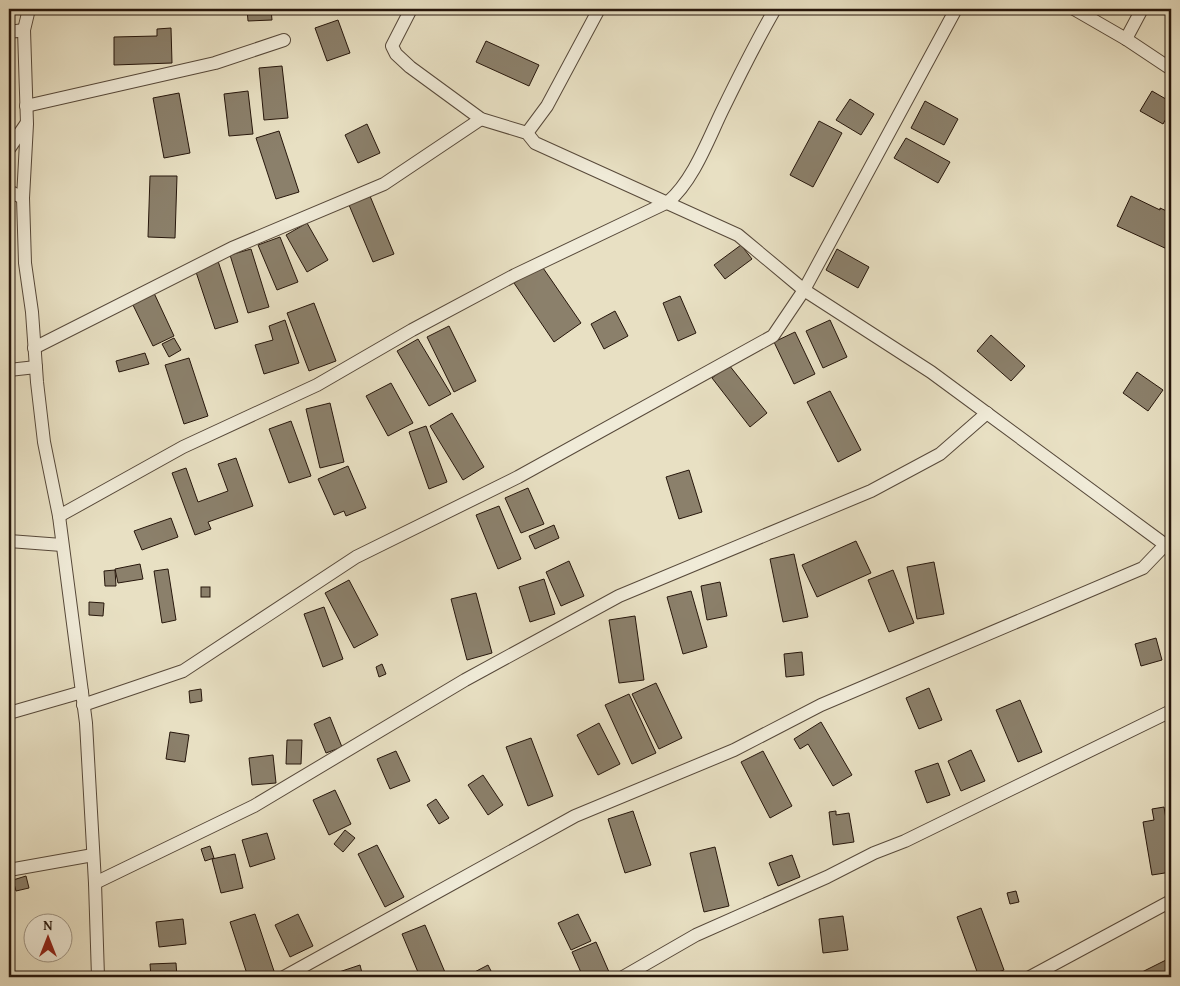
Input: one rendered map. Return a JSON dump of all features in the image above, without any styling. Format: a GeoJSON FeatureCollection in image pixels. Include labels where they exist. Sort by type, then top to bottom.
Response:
{"type":"FeatureCollection","features":[{"type":"Feature","properties":{"kind":"street"},"geometry":{"type":"LineString","coordinates":[[29,9],[24,30],[27,124],[23,198],[25,263],[32,312],[44,442],[58,516],[82,698],[94,855],[98,977]]}},
{"type":"Feature","properties":{"kind":"street"},"geometry":{"type":"LineString","coordinates":[[284,977],[574,816],[734,750],[821,705],[1143,568],[1168,547],[931,372],[804,290],[738,235],[534,143],[526,133],[481,119],[410,67],[396,54],[392,46],[411,9]]}},
{"type":"Feature","properties":{"kind":"street"},"geometry":{"type":"LineString","coordinates":[[526,133],[546,106],[599,9]]}},
{"type":"Feature","properties":{"kind":"street"},"geometry":{"type":"LineString","coordinates":[[58,516],[183,447],[317,385],[412,330],[515,275],[668,202],[676,195],[694,167],[749,55],[775,9]]}},
{"type":"Feature","properties":{"kind":"street"},"geometry":{"type":"LineString","coordinates":[[9,713],[82,698],[183,671],[356,557],[518,477],[773,336],[804,290],[956,9]]}},
{"type":"Feature","properties":{"kind":"street"},"geometry":{"type":"LineString","coordinates":[[1074,9],[1126,39],[1171,69]]}},
{"type":"Feature","properties":{"kind":"street"},"geometry":{"type":"LineString","coordinates":[[1126,39],[1142,9]]}},
{"type":"Feature","properties":{"kind":"street"},"geometry":{"type":"LineString","coordinates":[[9,32],[24,30]]}},
{"type":"Feature","properties":{"kind":"street"},"geometry":{"type":"LineString","coordinates":[[26,106],[215,63],[284,40]]}},
{"type":"Feature","properties":{"kind":"street"},"geometry":{"type":"LineString","coordinates":[[34,348],[232,248],[384,184],[481,119]]}},
{"type":"Feature","properties":{"kind":"street"},"geometry":{"type":"LineString","coordinates":[[9,149],[27,124]]}},
{"type":"Feature","properties":{"kind":"street"},"geometry":{"type":"LineString","coordinates":[[9,191],[23,198]]}},
{"type":"Feature","properties":{"kind":"street"},"geometry":{"type":"LineString","coordinates":[[9,370],[36,367]]}},
{"type":"Feature","properties":{"kind":"street"},"geometry":{"type":"LineString","coordinates":[[95,883],[254,806],[465,680],[619,596],[871,491],[940,454],[987,413]]}},
{"type":"Feature","properties":{"kind":"street"},"geometry":{"type":"LineString","coordinates":[[9,541],[62,544]]}},
{"type":"Feature","properties":{"kind":"street"},"geometry":{"type":"LineString","coordinates":[[623,977],[696,935],[827,877],[874,853],[905,841],[1171,711]]}},
{"type":"Feature","properties":{"kind":"street"},"geometry":{"type":"LineString","coordinates":[[9,870],[94,855]]}},
{"type":"Feature","properties":{"kind":"street"},"geometry":{"type":"LineString","coordinates":[[1030,977],[1171,901]]}},
{"type":"Feature","properties":{"kind":"building"},"geometry":{"type":"Polygon","coordinates":[[[247,9],[271,9],[272,20],[248,21],[247,9]]]}},
{"type":"Feature","properties":{"kind":"building"},"geometry":{"type":"Polygon","coordinates":[[[338,20],[350,53],[327,61],[315,28],[338,20]]]}},
{"type":"Feature","properties":{"kind":"building"},"geometry":{"type":"Polygon","coordinates":[[[171,28],[172,63],[114,65],[114,37],[157,36],[157,29],[171,28]]]}},
{"type":"Feature","properties":{"kind":"building"},"geometry":{"type":"Polygon","coordinates":[[[486,41],[539,65],[529,86],[476,62],[486,41]]]}},
{"type":"Feature","properties":{"kind":"building"},"geometry":{"type":"Polygon","coordinates":[[[282,66],[288,118],[264,120],[259,68],[282,66]]]}},
{"type":"Feature","properties":{"kind":"building"},"geometry":{"type":"Polygon","coordinates":[[[248,91],[253,134],[229,136],[224,94],[248,91]]]}},
{"type":"Feature","properties":{"kind":"building"},"geometry":{"type":"Polygon","coordinates":[[[1152,91],[1171,102],[1171,110],[1163,124],[1140,111],[1152,91]]]}},
{"type":"Feature","properties":{"kind":"building"},"geometry":{"type":"Polygon","coordinates":[[[179,93],[190,153],[164,158],[153,98],[179,93]]]}},
{"type":"Feature","properties":{"kind":"building"},"geometry":{"type":"Polygon","coordinates":[[[850,99],[874,114],[861,135],[836,120],[850,99]]]}},
{"type":"Feature","properties":{"kind":"building"},"geometry":{"type":"Polygon","coordinates":[[[925,101],[958,119],[944,145],[911,128],[925,101]]]}},
{"type":"Feature","properties":{"kind":"building"},"geometry":{"type":"Polygon","coordinates":[[[819,121],[842,133],[813,187],[790,175],[819,121]]]}},
{"type":"Feature","properties":{"kind":"building"},"geometry":{"type":"Polygon","coordinates":[[[367,124],[380,153],[358,163],[345,135],[367,124]]]}},
{"type":"Feature","properties":{"kind":"building"},"geometry":{"type":"Polygon","coordinates":[[[279,131],[299,192],[276,199],[256,138],[279,131]]]}},
{"type":"Feature","properties":{"kind":"building"},"geometry":{"type":"Polygon","coordinates":[[[906,138],[950,162],[938,183],[894,158],[906,138]]]}},
{"type":"Feature","properties":{"kind":"building"},"geometry":{"type":"Polygon","coordinates":[[[150,176],[177,176],[175,238],[148,237],[150,176]]]}},
{"type":"Feature","properties":{"kind":"building"},"geometry":{"type":"Polygon","coordinates":[[[370,196],[394,254],[373,262],[349,205],[370,196]]]}},
{"type":"Feature","properties":{"kind":"building"},"geometry":{"type":"Polygon","coordinates":[[[1131,196],[1160,210],[1160,208],[1171,213],[1171,240],[1167,249],[1117,226],[1131,196]]]}},
{"type":"Feature","properties":{"kind":"building"},"geometry":{"type":"Polygon","coordinates":[[[307,223],[328,260],[307,272],[286,235],[307,223]]]}},
{"type":"Feature","properties":{"kind":"building"},"geometry":{"type":"Polygon","coordinates":[[[280,237],[298,282],[277,290],[258,245],[280,237]]]}},
{"type":"Feature","properties":{"kind":"building"},"geometry":{"type":"Polygon","coordinates":[[[741,245],[752,259],[725,279],[714,265],[741,245]]]}},
{"type":"Feature","properties":{"kind":"building"},"geometry":{"type":"Polygon","coordinates":[[[251,249],[269,307],[248,313],[230,255],[251,249]]]}},
{"type":"Feature","properties":{"kind":"building"},"geometry":{"type":"Polygon","coordinates":[[[837,249],[869,267],[858,288],[826,270],[837,249]]]}},
{"type":"Feature","properties":{"kind":"building"},"geometry":{"type":"Polygon","coordinates":[[[218,261],[238,322],[215,329],[195,269],[218,261]]]}},
{"type":"Feature","properties":{"kind":"building"},"geometry":{"type":"Polygon","coordinates":[[[541,265],[581,323],[554,342],[514,283],[541,265]]]}},
{"type":"Feature","properties":{"kind":"building"},"geometry":{"type":"Polygon","coordinates":[[[154,293],[174,336],[153,346],[132,303],[154,293]]]}},
{"type":"Feature","properties":{"kind":"building"},"geometry":{"type":"Polygon","coordinates":[[[680,296],[696,333],[678,341],[663,303],[680,296]]]}},
{"type":"Feature","properties":{"kind":"building"},"geometry":{"type":"Polygon","coordinates":[[[314,303],[336,361],[309,371],[287,313],[314,303]]]}},
{"type":"Feature","properties":{"kind":"building"},"geometry":{"type":"Polygon","coordinates":[[[615,311],[628,336],[604,349],[591,324],[615,311]]]}},
{"type":"Feature","properties":{"kind":"building"},"geometry":{"type":"Polygon","coordinates":[[[285,320],[299,363],[264,374],[255,345],[273,340],[269,326],[285,320]]]}},
{"type":"Feature","properties":{"kind":"building"},"geometry":{"type":"Polygon","coordinates":[[[830,320],[847,357],[823,368],[806,331],[830,320]]]}},
{"type":"Feature","properties":{"kind":"building"},"geometry":{"type":"Polygon","coordinates":[[[449,326],[476,381],[454,392],[427,337],[449,326]]]}},
{"type":"Feature","properties":{"kind":"building"},"geometry":{"type":"Polygon","coordinates":[[[795,332],[815,374],[794,384],[774,342],[795,332]]]}},
{"type":"Feature","properties":{"kind":"building"},"geometry":{"type":"Polygon","coordinates":[[[991,335],[1025,366],[1011,381],[977,351],[991,335]]]}},
{"type":"Feature","properties":{"kind":"building"},"geometry":{"type":"Polygon","coordinates":[[[174,338],[181,350],[169,357],[162,344],[174,338]]]}},
{"type":"Feature","properties":{"kind":"building"},"geometry":{"type":"Polygon","coordinates":[[[418,339],[451,394],[429,406],[397,351],[418,339]]]}},
{"type":"Feature","properties":{"kind":"building"},"geometry":{"type":"Polygon","coordinates":[[[145,353],[149,364],[119,372],[116,361],[145,353]]]}},
{"type":"Feature","properties":{"kind":"building"},"geometry":{"type":"Polygon","coordinates":[[[189,358],[208,416],[184,424],[165,365],[189,358]]]}},
{"type":"Feature","properties":{"kind":"building"},"geometry":{"type":"Polygon","coordinates":[[[729,365],[767,413],[750,427],[712,378],[729,365]]]}},
{"type":"Feature","properties":{"kind":"building"},"geometry":{"type":"Polygon","coordinates":[[[1137,372],[1163,390],[1148,411],[1123,393],[1137,372]]]}},
{"type":"Feature","properties":{"kind":"building"},"geometry":{"type":"Polygon","coordinates":[[[391,383],[413,423],[388,436],[366,396],[391,383]]]}},
{"type":"Feature","properties":{"kind":"building"},"geometry":{"type":"Polygon","coordinates":[[[830,391],[861,450],[838,462],[807,402],[830,391]]]}},
{"type":"Feature","properties":{"kind":"building"},"geometry":{"type":"Polygon","coordinates":[[[330,403],[344,462],[320,468],[306,409],[330,403]]]}},
{"type":"Feature","properties":{"kind":"building"},"geometry":{"type":"Polygon","coordinates":[[[452,413],[484,467],[463,480],[430,426],[452,413]]]}},
{"type":"Feature","properties":{"kind":"building"},"geometry":{"type":"Polygon","coordinates":[[[291,421],[311,476],[289,483],[269,429],[291,421]]]}},
{"type":"Feature","properties":{"kind":"building"},"geometry":{"type":"Polygon","coordinates":[[[426,426],[447,482],[429,489],[409,432],[426,426]]]}},
{"type":"Feature","properties":{"kind":"building"},"geometry":{"type":"Polygon","coordinates":[[[236,458],[253,506],[208,522],[211,529],[195,535],[172,473],[186,468],[198,502],[228,491],[218,464],[236,458]]]}},
{"type":"Feature","properties":{"kind":"building"},"geometry":{"type":"Polygon","coordinates":[[[348,466],[366,508],[346,516],[344,511],[334,515],[318,479],[348,466]]]}},
{"type":"Feature","properties":{"kind":"building"},"geometry":{"type":"Polygon","coordinates":[[[689,470],[702,512],[679,519],[666,477],[689,470]]]}},
{"type":"Feature","properties":{"kind":"building"},"geometry":{"type":"Polygon","coordinates":[[[528,488],[544,524],[521,533],[505,498],[528,488]]]}},
{"type":"Feature","properties":{"kind":"building"},"geometry":{"type":"Polygon","coordinates":[[[499,506],[521,559],[498,569],[476,515],[499,506]]]}},
{"type":"Feature","properties":{"kind":"building"},"geometry":{"type":"Polygon","coordinates":[[[171,518],[178,537],[142,550],[134,531],[171,518]]]}},
{"type":"Feature","properties":{"kind":"building"},"geometry":{"type":"Polygon","coordinates":[[[554,525],[559,538],[535,549],[529,536],[554,525]]]}},
{"type":"Feature","properties":{"kind":"building"},"geometry":{"type":"Polygon","coordinates":[[[856,541],[871,573],[817,597],[802,565],[856,541]]]}},
{"type":"Feature","properties":{"kind":"building"},"geometry":{"type":"Polygon","coordinates":[[[794,554],[808,617],[783,622],[770,559],[794,554]]]}},
{"type":"Feature","properties":{"kind":"building"},"geometry":{"type":"Polygon","coordinates":[[[569,561],[584,596],[561,606],[546,572],[569,561]]]}},
{"type":"Feature","properties":{"kind":"building"},"geometry":{"type":"Polygon","coordinates":[[[934,562],[944,614],[917,619],[907,567],[934,562]]]}},
{"type":"Feature","properties":{"kind":"building"},"geometry":{"type":"Polygon","coordinates":[[[140,564],[143,579],[118,583],[115,569],[140,564]]]}},
{"type":"Feature","properties":{"kind":"building"},"geometry":{"type":"Polygon","coordinates":[[[168,569],[176,620],[162,623],[154,571],[168,569]]]}},
{"type":"Feature","properties":{"kind":"building"},"geometry":{"type":"Polygon","coordinates":[[[115,570],[116,586],[105,586],[104,571],[115,570]]]}},
{"type":"Feature","properties":{"kind":"building"},"geometry":{"type":"Polygon","coordinates":[[[893,570],[914,623],[889,632],[868,580],[893,570]]]}},
{"type":"Feature","properties":{"kind":"building"},"geometry":{"type":"Polygon","coordinates":[[[544,579],[555,614],[530,622],[519,587],[544,579]]]}},
{"type":"Feature","properties":{"kind":"building"},"geometry":{"type":"Polygon","coordinates":[[[349,580],[378,635],[354,648],[325,593],[349,580]]]}},
{"type":"Feature","properties":{"kind":"building"},"geometry":{"type":"Polygon","coordinates":[[[720,582],[727,616],[707,620],[701,586],[720,582]]]}},
{"type":"Feature","properties":{"kind":"building"},"geometry":{"type":"Polygon","coordinates":[[[201,587],[210,587],[210,597],[201,597],[201,587]]]}},
{"type":"Feature","properties":{"kind":"building"},"geometry":{"type":"Polygon","coordinates":[[[691,591],[707,647],[683,654],[667,597],[691,591]]]}},
{"type":"Feature","properties":{"kind":"building"},"geometry":{"type":"Polygon","coordinates":[[[476,593],[492,653],[467,660],[451,599],[476,593]]]}},
{"type":"Feature","properties":{"kind":"building"},"geometry":{"type":"Polygon","coordinates":[[[89,602],[104,603],[103,616],[89,615],[89,602]]]}},
{"type":"Feature","properties":{"kind":"building"},"geometry":{"type":"Polygon","coordinates":[[[324,607],[343,659],[323,667],[304,614],[324,607]]]}},
{"type":"Feature","properties":{"kind":"building"},"geometry":{"type":"Polygon","coordinates":[[[635,616],[644,680],[619,683],[609,620],[635,616]]]}},
{"type":"Feature","properties":{"kind":"building"},"geometry":{"type":"Polygon","coordinates":[[[1156,638],[1162,660],[1141,666],[1135,644],[1156,638]]]}},
{"type":"Feature","properties":{"kind":"building"},"geometry":{"type":"Polygon","coordinates":[[[802,652],[804,675],[786,677],[784,654],[802,652]]]}},
{"type":"Feature","properties":{"kind":"building"},"geometry":{"type":"Polygon","coordinates":[[[382,664],[386,674],[379,677],[376,667],[382,664]]]}},
{"type":"Feature","properties":{"kind":"building"},"geometry":{"type":"Polygon","coordinates":[[[656,683],[682,738],[659,749],[632,694],[656,683]]]}},
{"type":"Feature","properties":{"kind":"building"},"geometry":{"type":"Polygon","coordinates":[[[929,688],[942,720],[919,729],[906,698],[929,688]]]}},
{"type":"Feature","properties":{"kind":"building"},"geometry":{"type":"Polygon","coordinates":[[[201,689],[202,701],[190,703],[189,691],[201,689]]]}},
{"type":"Feature","properties":{"kind":"building"},"geometry":{"type":"Polygon","coordinates":[[[629,694],[656,753],[632,764],[605,705],[629,694]]]}},
{"type":"Feature","properties":{"kind":"building"},"geometry":{"type":"Polygon","coordinates":[[[1020,700],[1042,752],[1018,762],[996,710],[1020,700]]]}},
{"type":"Feature","properties":{"kind":"building"},"geometry":{"type":"Polygon","coordinates":[[[330,717],[342,747],[326,753],[314,724],[330,717]]]}},
{"type":"Feature","properties":{"kind":"building"},"geometry":{"type":"Polygon","coordinates":[[[821,722],[852,775],[833,786],[808,744],[800,749],[794,739],[821,722]]]}},
{"type":"Feature","properties":{"kind":"building"},"geometry":{"type":"Polygon","coordinates":[[[599,723],[620,764],[598,775],[577,735],[599,723]]]}},
{"type":"Feature","properties":{"kind":"building"},"geometry":{"type":"Polygon","coordinates":[[[170,732],[189,735],[185,762],[166,759],[170,732]]]}},
{"type":"Feature","properties":{"kind":"building"},"geometry":{"type":"Polygon","coordinates":[[[531,738],[553,796],[528,806],[506,747],[531,738]]]}},
{"type":"Feature","properties":{"kind":"building"},"geometry":{"type":"Polygon","coordinates":[[[287,740],[302,740],[301,764],[286,764],[287,740]]]}},
{"type":"Feature","properties":{"kind":"building"},"geometry":{"type":"Polygon","coordinates":[[[971,750],[985,781],[961,791],[948,761],[971,750]]]}},
{"type":"Feature","properties":{"kind":"building"},"geometry":{"type":"Polygon","coordinates":[[[396,751],[410,781],[390,789],[377,759],[396,751]]]}},
{"type":"Feature","properties":{"kind":"building"},"geometry":{"type":"Polygon","coordinates":[[[763,751],[792,806],[770,818],[741,762],[763,751]]]}},
{"type":"Feature","properties":{"kind":"building"},"geometry":{"type":"Polygon","coordinates":[[[273,755],[276,783],[252,785],[249,758],[273,755]]]}},
{"type":"Feature","properties":{"kind":"building"},"geometry":{"type":"Polygon","coordinates":[[[938,763],[950,795],[927,803],[915,771],[938,763]]]}},
{"type":"Feature","properties":{"kind":"building"},"geometry":{"type":"Polygon","coordinates":[[[483,775],[503,805],[488,815],[468,785],[483,775]]]}},
{"type":"Feature","properties":{"kind":"building"},"geometry":{"type":"Polygon","coordinates":[[[335,790],[351,824],[329,835],[313,800],[335,790]]]}},
{"type":"Feature","properties":{"kind":"building"},"geometry":{"type":"Polygon","coordinates":[[[436,799],[449,818],[439,824],[427,805],[436,799]]]}},
{"type":"Feature","properties":{"kind":"building"},"geometry":{"type":"Polygon","coordinates":[[[1164,807],[1171,849],[1171,872],[1152,875],[1143,822],[1154,820],[1152,809],[1164,807]]]}},
{"type":"Feature","properties":{"kind":"building"},"geometry":{"type":"Polygon","coordinates":[[[633,811],[651,865],[625,873],[608,819],[633,811]]]}},
{"type":"Feature","properties":{"kind":"building"},"geometry":{"type":"Polygon","coordinates":[[[836,811],[836,815],[849,813],[854,842],[833,845],[829,812],[836,811]]]}},
{"type":"Feature","properties":{"kind":"building"},"geometry":{"type":"Polygon","coordinates":[[[345,830],[355,838],[343,852],[334,844],[345,830]]]}},
{"type":"Feature","properties":{"kind":"building"},"geometry":{"type":"Polygon","coordinates":[[[267,833],[275,859],[250,867],[242,840],[267,833]]]}},
{"type":"Feature","properties":{"kind":"building"},"geometry":{"type":"Polygon","coordinates":[[[377,845],[404,897],[385,907],[358,854],[377,845]]]}},
{"type":"Feature","properties":{"kind":"building"},"geometry":{"type":"Polygon","coordinates":[[[210,846],[214,858],[205,861],[201,849],[210,846]]]}},
{"type":"Feature","properties":{"kind":"building"},"geometry":{"type":"Polygon","coordinates":[[[715,847],[729,906],[704,912],[690,853],[715,847]]]}},
{"type":"Feature","properties":{"kind":"building"},"geometry":{"type":"Polygon","coordinates":[[[235,854],[243,888],[221,893],[212,859],[235,854]]]}},
{"type":"Feature","properties":{"kind":"building"},"geometry":{"type":"Polygon","coordinates":[[[792,855],[800,877],[778,886],[769,863],[792,855]]]}},
{"type":"Feature","properties":{"kind":"building"},"geometry":{"type":"Polygon","coordinates":[[[26,876],[29,888],[16,891],[13,880],[26,876]]]}},
{"type":"Feature","properties":{"kind":"building"},"geometry":{"type":"Polygon","coordinates":[[[1016,891],[1019,902],[1010,904],[1007,893],[1016,891]]]}},
{"type":"Feature","properties":{"kind":"building"},"geometry":{"type":"Polygon","coordinates":[[[981,908],[1004,970],[979,977],[957,917],[981,908]]]}},
{"type":"Feature","properties":{"kind":"building"},"geometry":{"type":"Polygon","coordinates":[[[255,914],[275,974],[266,977],[248,977],[230,922],[255,914]]]}},
{"type":"Feature","properties":{"kind":"building"},"geometry":{"type":"Polygon","coordinates":[[[298,914],[313,946],[290,957],[275,925],[298,914]]]}},
{"type":"Feature","properties":{"kind":"building"},"geometry":{"type":"Polygon","coordinates":[[[578,914],[591,941],[571,950],[558,923],[578,914]]]}},
{"type":"Feature","properties":{"kind":"building"},"geometry":{"type":"Polygon","coordinates":[[[843,916],[848,950],[823,953],[819,919],[843,916]]]}},
{"type":"Feature","properties":{"kind":"building"},"geometry":{"type":"Polygon","coordinates":[[[183,919],[186,944],[159,947],[156,922],[183,919]]]}},
{"type":"Feature","properties":{"kind":"building"},"geometry":{"type":"Polygon","coordinates":[[[425,925],[447,977],[420,977],[402,934],[425,925]]]}},
{"type":"Feature","properties":{"kind":"building"},"geometry":{"type":"Polygon","coordinates":[[[596,942],[609,972],[597,977],[583,977],[572,952],[596,942]]]}},
{"type":"Feature","properties":{"kind":"building"},"geometry":{"type":"Polygon","coordinates":[[[1170,958],[1171,977],[1145,977],[1142,972],[1170,958]]]}},
{"type":"Feature","properties":{"kind":"building"},"geometry":{"type":"Polygon","coordinates":[[[176,963],[177,977],[151,977],[150,964],[176,963]]]}},
{"type":"Feature","properties":{"kind":"building"},"geometry":{"type":"Polygon","coordinates":[[[360,965],[363,977],[337,977],[336,973],[360,965]]]}},
{"type":"Feature","properties":{"kind":"building"},"geometry":{"type":"Polygon","coordinates":[[[488,965],[494,977],[465,977],[488,965]]]}},
{"type":"Feature","properties":{"kind":"building"},"geometry":{"type":"Polygon","coordinates":[[[975,972],[978,977],[965,977],[975,972]]]}}]}
